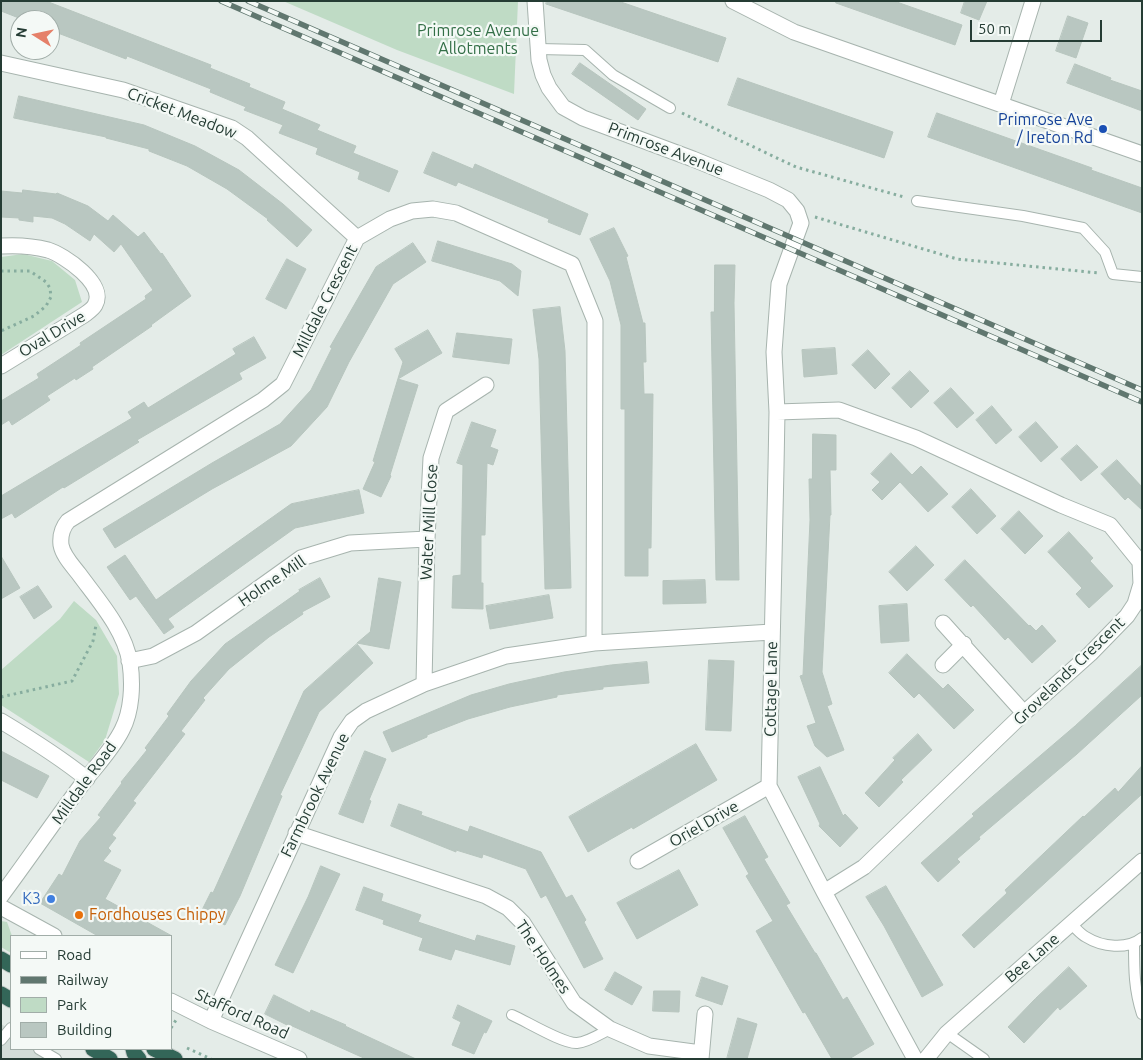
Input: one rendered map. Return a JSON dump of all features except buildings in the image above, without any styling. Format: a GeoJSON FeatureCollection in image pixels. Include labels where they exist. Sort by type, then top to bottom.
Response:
{"type":"FeatureCollection","features":[{"type":"Feature","properties":{"kind":"highway"},"geometry":{"type":"LineString","coordinates":[[95,1050],[108,1058]]}},
{"type":"Feature","properties":{"kind":"highway"},"geometry":{"type":"LineString","coordinates":[[156,1050],[175,1059]]}},
{"type":"Feature","properties":{"kind":"street","name":"Primrose Avenue"},"geometry":{"type":"LineString","coordinates":[[534,1],[538,49],[543,75],[549,88],[563,106],[582,118],[693,158],[769,190],[788,200],[797,211]]}},
{"type":"Feature","properties":{"kind":"street"},"geometry":{"type":"LineString","coordinates":[[733,1],[794,32],[1142,154]]}},
{"type":"Feature","properties":{"kind":"street"},"geometry":{"type":"LineString","coordinates":[[1001,104],[1034,1]]}},
{"type":"Feature","properties":{"kind":"street","name":"Cricket Meadow"},"geometry":{"type":"LineString","coordinates":[[1,63],[123,90],[232,128],[247,138],[357,238]]}},
{"type":"Feature","properties":{"kind":"street","name":"Milldale Crescent"},"geometry":{"type":"LineString","coordinates":[[65,555],[61,546],[61,534],[68,521],[263,400],[283,384],[357,238],[390,219],[412,211],[433,210],[456,213],[572,264],[595,321],[594,643]]}},
{"type":"Feature","properties":{"kind":"street","name":"Cottage Lane"},"geometry":{"type":"LineString","coordinates":[[797,211],[800,223],[779,284],[774,352],[777,412],[769,786],[915,1059]]}},
{"type":"Feature","properties":{"kind":"street","name":"Oval Drive"},"geometry":{"type":"LineString","coordinates":[[1,246],[28,246],[50,251],[72,263],[90,278],[97,296],[97,303],[84,315],[1,366]]}},
{"type":"Feature","properties":{"kind":"street","name":"Water Mill Close"},"geometry":{"type":"LineString","coordinates":[[424,684],[427,539],[432,458],[446,411],[486,385]]}},
{"type":"Feature","properties":{"kind":"street","name":"Grovelands Crescent"},"geometry":{"type":"LineString","coordinates":[[777,412],[839,410],[916,438],[1110,526],[1140,562],[1141,584],[1135,604],[1127,616],[1090,654],[1024,713],[864,867],[824,892]]}},
{"type":"Feature","properties":{"kind":"street","name":"Holme Mill"},"geometry":{"type":"LineString","coordinates":[[130,661],[153,656],[196,633],[301,558],[350,543],[427,539]]}},
{"type":"Feature","properties":{"kind":"street","name":"Milldale Road"},"geometry":{"type":"LineString","coordinates":[[1,896],[112,748],[123,729],[129,706],[131,686],[130,661],[121,636],[100,602],[65,555]]}},
{"type":"Feature","properties":{"kind":"street"},"geometry":{"type":"LineString","coordinates":[[943,623],[964,644],[1024,713]]}},
{"type":"Feature","properties":{"kind":"street","name":"Farmbrook Avenue"},"geometry":{"type":"LineString","coordinates":[[212,1021],[341,737],[352,721],[366,711],[424,684],[506,656],[594,643],[772,632]]}},
{"type":"Feature","properties":{"kind":"street"},"geometry":{"type":"LineString","coordinates":[[943,665],[964,644]]}},
{"type":"Feature","properties":{"kind":"street"},"geometry":{"type":"LineString","coordinates":[[1,722],[34,740],[87,779]]}},
{"type":"Feature","properties":{"kind":"street","name":"Oriel Drive"},"geometry":{"type":"LineString","coordinates":[[638,861],[769,786]]}},
{"type":"Feature","properties":{"kind":"street","name":"The Holmes"},"geometry":{"type":"LineString","coordinates":[[296,833],[486,896],[508,908],[523,923],[574,1003],[610,1029],[649,1046],[701,1056]]}},
{"type":"Feature","properties":{"kind":"street","name":"Bee Lane"},"geometry":{"type":"LineString","coordinates":[[926,1059],[947,1033],[1142,861]]}},
{"type":"Feature","properties":{"kind":"street"},"geometry":{"type":"LineString","coordinates":[[1,907],[52,935]]}},
{"type":"Feature","properties":{"kind":"street","name":"Stafford Road"},"geometry":{"type":"LineString","coordinates":[[172,1001],[298,1059]]}},
{"type":"Feature","properties":{"kind":"street"},"geometry":{"type":"LineString","coordinates":[[701,1056],[705,1014]]}},
{"type":"Feature","properties":{"kind":"lane"},"geometry":{"type":"LineString","coordinates":[[538,49],[584,50],[613,74],[670,108]]}},
{"type":"Feature","properties":{"kind":"lane"},"geometry":{"type":"LineString","coordinates":[[917,201],[1023,216],[1083,228],[1105,252],[1113,274],[1142,277]]}},
{"type":"Feature","properties":{"kind":"lane"},"geometry":{"type":"LineString","coordinates":[[1071,924],[1086,937],[1101,943],[1117,946],[1138,941],[1134,978],[1136,995],[1142,1014]]}},
{"type":"Feature","properties":{"kind":"lane"},"geometry":{"type":"LineString","coordinates":[[512,1015],[566,1041],[577,1042],[594,1037],[610,1029]]}},
{"type":"Feature","properties":{"kind":"lane"},"geometry":{"type":"LineString","coordinates":[[1,1040],[10,1029]]}},
{"type":"Feature","properties":{"kind":"lane"},"geometry":{"type":"LineString","coordinates":[[947,1033],[984,1059]]}},
{"type":"Feature","properties":{"kind":"lane"},"geometry":{"type":"LineString","coordinates":[[41,1050],[56,1059]]}},
{"type":"Feature","properties":{"kind":"path"},"geometry":{"type":"LineString","coordinates":[[670,108],[796,167],[917,201]]}},
{"type":"Feature","properties":{"kind":"path"},"geometry":{"type":"LineString","coordinates":[[797,211],[957,259],[1113,274]]}},
{"type":"Feature","properties":{"kind":"path"},"geometry":{"type":"LineString","coordinates":[[1,271],[30,271],[46,282],[50,288],[51,297],[46,306],[34,316],[1,331]]}},
{"type":"Feature","properties":{"kind":"path"},"geometry":{"type":"LineString","coordinates":[[1,697],[72,681],[93,641],[100,602]]}},
{"type":"Feature","properties":{"kind":"shaded area"},"geometry":{"type":"Polygon","coordinates":[[[1,1024],[10,1029],[10,1050],[45,1050],[60,1059],[1,1059],[1,1024]]]}},
{"type":"Feature","properties":{"kind":"green space","name":"Primrose Avenue Allotments"},"geometry":{"type":"Polygon","coordinates":[[[283,1],[518,1],[514,94],[397,50],[283,1]]]}},
{"type":"Feature","properties":{"kind":"green space"},"geometry":{"type":"Polygon","coordinates":[[[23,254],[52,261],[75,280],[82,302],[1,355],[1,257],[23,254]]]}},
{"type":"Feature","properties":{"kind":"green space"},"geometry":{"type":"Polygon","coordinates":[[[74,601],[96,620],[117,656],[119,694],[105,740],[89,762],[1,705],[1,670],[60,619],[74,601]]]}},
{"type":"Feature","properties":{"kind":"green space"},"geometry":{"type":"Polygon","coordinates":[[[1,921],[7,922],[12,935],[10,935],[10,952],[1,947],[1,921]]]}},
{"type":"Feature","properties":{"kind":"railway"},"geometry":{"type":"LineString","coordinates":[[221,1],[1142,402]]}},
{"type":"Feature","properties":{"kind":"railway"},"geometry":{"type":"LineString","coordinates":[[248,1],[1142,390]]}},
{"type":"Feature","properties":{"kind":"place","name":"Primrose Ave / Ireton Rd"},"geometry":{"type":"Point","coordinates":[1103,129]}},
{"type":"Feature","properties":{"kind":"place","name":"K3"},"geometry":{"type":"Point","coordinates":[51,899]}},
{"type":"Feature","properties":{"kind":"place","name":"Fordhouses Chippy"},"geometry":{"type":"Point","coordinates":[79,915]}}]}
